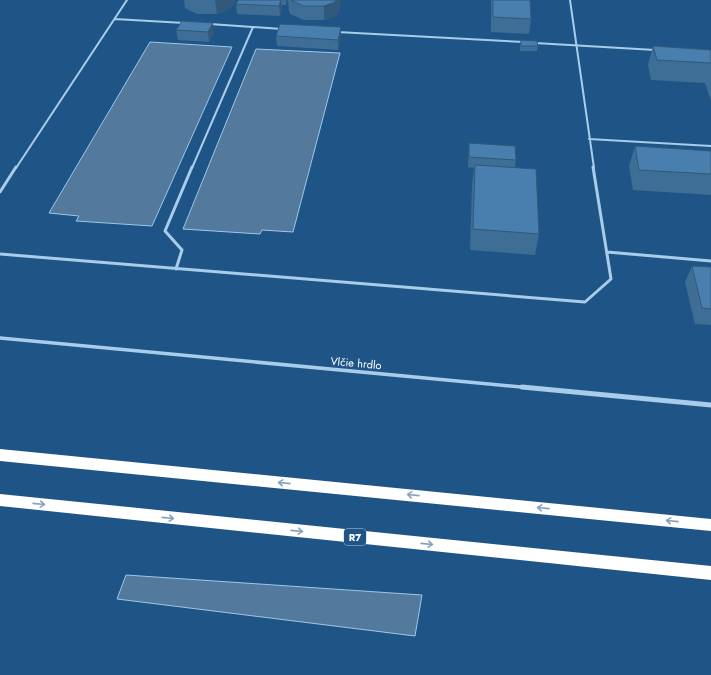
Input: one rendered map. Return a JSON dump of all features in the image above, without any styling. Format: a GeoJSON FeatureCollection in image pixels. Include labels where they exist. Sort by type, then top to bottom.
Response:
{"type":"FeatureCollection","features":[{"type":"Feature","properties":{"kind":"highway"},"geometry":{"type":"LineString","coordinates":[[0,455],[711,525]]}},
{"type":"Feature","properties":{"kind":"highway","name":"R7"},"geometry":{"type":"LineString","coordinates":[[0,500],[711,573]]}},
{"type":"Feature","properties":{"kind":"street","name":"Vlčie hrdlo"},"geometry":{"type":"LineString","coordinates":[[0,338],[711,405]]}},
{"type":"Feature","properties":{"kind":"lane"},"geometry":{"type":"LineString","coordinates":[[0,192],[127,0]]}},
{"type":"Feature","properties":{"kind":"lane"},"geometry":{"type":"LineString","coordinates":[[0,254],[585,302],[612,279],[588,139],[570,0]]}},
{"type":"Feature","properties":{"kind":"lane"},"geometry":{"type":"LineString","coordinates":[[115,19],[191,23]]}},
{"type":"Feature","properties":{"kind":"lane"},"geometry":{"type":"LineString","coordinates":[[207,24],[284,29]]}},
{"type":"Feature","properties":{"kind":"lane"},"geometry":{"type":"LineString","coordinates":[[176,269],[182,250],[165,232],[252,27]]}},
{"type":"Feature","properties":{"kind":"lane"},"geometry":{"type":"LineString","coordinates":[[331,31],[655,50]]}},
{"type":"Feature","properties":{"kind":"lane"},"geometry":{"type":"LineString","coordinates":[[588,139],[711,146]]}},
{"type":"Feature","properties":{"kind":"lane"},"geometry":{"type":"LineString","coordinates":[[607,252],[711,261]]}},
{"type":"Feature","properties":{"kind":"lane"},"geometry":{"type":"LineString","coordinates":[[703,261],[705,266]]}},
{"type":"Feature","properties":{"kind":"water"},"geometry":{"type":"Polygon","coordinates":[[[150,42],[232,47],[152,226],[76,221],[79,216],[49,213],[150,42]]]}},
{"type":"Feature","properties":{"kind":"water"},"geometry":{"type":"Polygon","coordinates":[[[256,49],[340,53],[293,232],[262,230],[260,234],[183,229],[256,49]]]}},
{"type":"Feature","properties":{"kind":"water"},"geometry":{"type":"Polygon","coordinates":[[[126,575],[422,595],[415,636],[117,599],[126,575]]]}},
{"type":"Feature","properties":{"kind":"building"},"geometry":{"type":"Polygon","coordinates":[[[238,0],[281,0],[279,6],[236,4],[238,0]]]}},
{"type":"Feature","properties":{"kind":"building"},"geometry":{"type":"Polygon","coordinates":[[[291,0],[336,0],[335,2],[324,6],[303,6],[291,0]]]}},
{"type":"Feature","properties":{"kind":"building"},"geometry":{"type":"Polygon","coordinates":[[[493,0],[530,0],[531,19],[493,17],[493,0]]]}},
{"type":"Feature","properties":{"kind":"building"},"geometry":{"type":"Polygon","coordinates":[[[182,21],[213,23],[208,32],[176,30],[182,21]]]}},
{"type":"Feature","properties":{"kind":"building"},"geometry":{"type":"Polygon","coordinates":[[[280,24],[341,27],[338,40],[276,36],[280,24]]]}},
{"type":"Feature","properties":{"kind":"building"},"geometry":{"type":"Polygon","coordinates":[[[521,40],[537,41],[538,46],[521,46],[521,40]]]}},
{"type":"Feature","properties":{"kind":"building"},"geometry":{"type":"Polygon","coordinates":[[[653,46],[711,50],[711,63],[657,60],[653,46]]]}},
{"type":"Feature","properties":{"kind":"building"},"geometry":{"type":"Polygon","coordinates":[[[469,143],[515,146],[516,160],[469,157],[469,143]]]}},
{"type":"Feature","properties":{"kind":"building"},"geometry":{"type":"Polygon","coordinates":[[[635,146],[711,151],[711,174],[639,170],[635,146]]]}},
{"type":"Feature","properties":{"kind":"building"},"geometry":{"type":"Polygon","coordinates":[[[475,165],[536,169],[539,234],[473,229],[475,165]]]}},
{"type":"Feature","properties":{"kind":"building"},"geometry":{"type":"Polygon","coordinates":[[[692,266],[711,267],[711,309],[702,308],[692,266]]]}}]}
